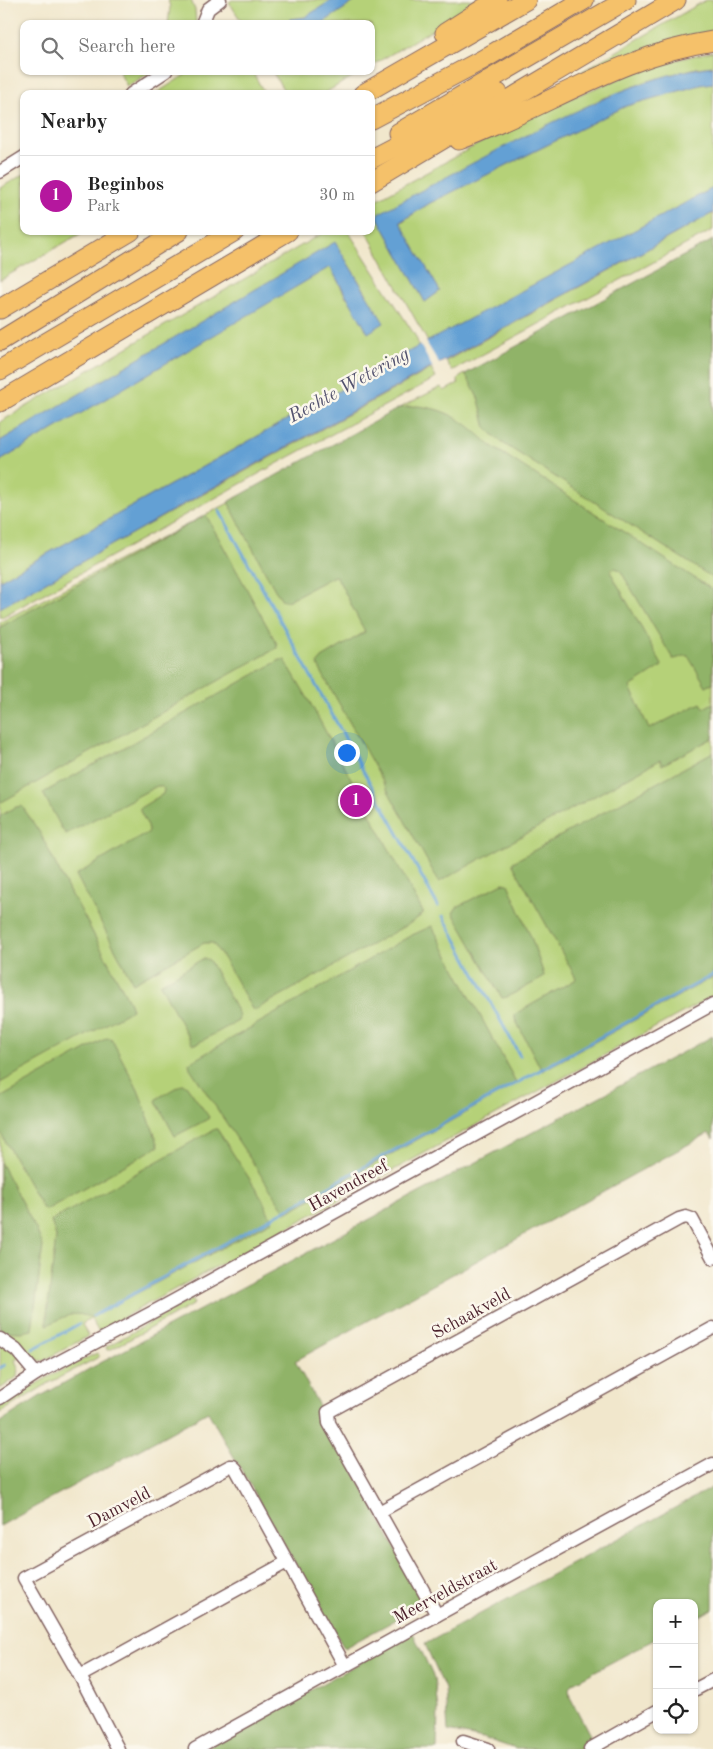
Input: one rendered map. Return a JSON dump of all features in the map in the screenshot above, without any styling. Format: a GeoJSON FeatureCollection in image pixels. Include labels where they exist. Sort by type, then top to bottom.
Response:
{"type":"FeatureCollection","features":[{"type":"Feature","properties":{"kind":"highway"},"geometry":{"type":"LineString","coordinates":[[369,90],[448,31],[496,0]]}},
{"type":"Feature","properties":{"kind":"highway"},"geometry":{"type":"LineString","coordinates":[[370,90],[526,0]]}},
{"type":"Feature","properties":{"kind":"highway"},"geometry":{"type":"LineString","coordinates":[[375,117],[482,60],[584,0]]}},
{"type":"Feature","properties":{"kind":"highway"},"geometry":{"type":"LineString","coordinates":[[375,147],[626,0]]}},
{"type":"Feature","properties":{"kind":"highway"},"geometry":{"type":"LineString","coordinates":[[375,180],[676,0]]}},
{"type":"Feature","properties":{"kind":"highway"},"geometry":{"type":"LineString","coordinates":[[375,157],[676,0]]}},
{"type":"Feature","properties":{"kind":"highway"},"geometry":{"type":"LineString","coordinates":[[416,156],[491,128],[628,63],[665,51],[713,42]]}},
{"type":"Feature","properties":{"kind":"highway"},"geometry":{"type":"LineString","coordinates":[[0,308],[124,235]]}},
{"type":"Feature","properties":{"kind":"highway"},"geometry":{"type":"LineString","coordinates":[[0,341],[172,235]]}},
{"type":"Feature","properties":{"kind":"highway"},"geometry":{"type":"LineString","coordinates":[[0,370],[228,235]]}},
{"type":"Feature","properties":{"kind":"highway"},"geometry":{"type":"LineString","coordinates":[[0,402],[281,235]]}},
{"type":"Feature","properties":{"kind":"street"},"geometry":{"type":"LineString","coordinates":[[203,20],[205,5],[220,0]]}},
{"type":"Feature","properties":{"kind":"street"},"geometry":{"type":"LineString","coordinates":[[137,90],[160,75]]}},
{"type":"Feature","properties":{"kind":"street"},"geometry":{"type":"LineString","coordinates":[[0,172],[20,160]]}},
{"type":"Feature","properties":{"kind":"street","name":"Havendreef"},"geometry":{"type":"LineString","coordinates":[[0,1398],[36,1374],[713,1004]]}},
{"type":"Feature","properties":{"kind":"street","name":"Schaakveld"},"geometry":{"type":"LineString","coordinates":[[437,1615],[329,1422],[328,1412],[679,1219],[686,1217],[692,1219],[713,1258]]}},
{"type":"Feature","properties":{"kind":"street"},"geometry":{"type":"LineString","coordinates":[[379,1512],[713,1328]]}},
{"type":"Feature","properties":{"kind":"street"},"geometry":{"type":"LineString","coordinates":[[0,1339],[16,1350],[36,1374]]}},
{"type":"Feature","properties":{"kind":"street","name":"Meerveldstraat"},"geometry":{"type":"LineString","coordinates":[[195,1749],[713,1464]]}},
{"type":"Feature","properties":{"kind":"street","name":"Damveld"},"geometry":{"type":"LineString","coordinates":[[118,1749],[80,1676],[24,1578],[233,1466],[345,1666]]}},
{"type":"Feature","properties":{"kind":"street"},"geometry":{"type":"LineString","coordinates":[[80,1676],[287,1562]]}},
{"type":"Feature","properties":{"kind":"street"},"geometry":{"type":"LineString","coordinates":[[696,1689],[713,1680]]}},
{"type":"Feature","properties":{"kind":"street"},"geometry":{"type":"LineString","coordinates":[[590,1749],[653,1713]]}},
{"type":"Feature","properties":{"kind":"street"},"geometry":{"type":"LineString","coordinates":[[463,1741],[488,1749]]}},
{"type":"Feature","properties":{"kind":"green space"},"geometry":{"type":"Polygon","coordinates":[[[168,0],[191,0],[195,10],[196,20],[168,20],[170,7],[168,0]]]}},
{"type":"Feature","properties":{"kind":"green space"},"geometry":{"type":"Polygon","coordinates":[[[232,0],[332,0],[305,18],[289,20],[240,20],[229,2],[232,0]]]}},
{"type":"Feature","properties":{"kind":"green space"},"geometry":{"type":"Polygon","coordinates":[[[357,0],[482,0],[375,64],[375,20],[327,20],[357,0]]]}},
{"type":"Feature","properties":{"kind":"green space"},"geometry":{"type":"Polygon","coordinates":[[[706,0],[713,0],[713,38],[520,107],[706,0]]]}},
{"type":"Feature","properties":{"kind":"green space"},"geometry":{"type":"Polygon","coordinates":[[[713,51],[713,66],[696,68],[645,82],[599,100],[378,218],[425,302],[440,291],[400,223],[430,203],[626,106],[713,83],[713,188],[428,342],[368,235],[375,235],[375,201],[553,105],[633,73],[713,51]]]}},
{"type":"Feature","properties":{"kind":"green space"},"geometry":{"type":"Polygon","coordinates":[[[121,75],[146,75],[127,86],[121,75]]]}},
{"type":"Feature","properties":{"kind":"green space"},"geometry":{"type":"Polygon","coordinates":[[[185,75],[254,75],[263,90],[161,90],[185,75]]]}},
{"type":"Feature","properties":{"kind":"green space"},"geometry":{"type":"Polygon","coordinates":[[[274,75],[355,75],[330,90],[284,90],[274,75]]]}},
{"type":"Feature","properties":{"kind":"green space"},"geometry":{"type":"Polygon","coordinates":[[[20,176],[20,235],[78,235],[0,280],[0,188],[20,176]]]}},
{"type":"Feature","properties":{"kind":"green space"},"geometry":{"type":"Polygon","coordinates":[[[713,213],[713,230],[452,371],[446,361],[713,213]]]}},
{"type":"Feature","properties":{"kind":"green space"},"geometry":{"type":"Polygon","coordinates":[[[319,235],[351,235],[416,337],[419,346],[0,580],[0,461],[330,266],[346,297],[367,294],[335,243],[0,441],[0,422],[319,235]]]}},
{"type":"Feature","properties":{"kind":"green space"},"geometry":{"type":"Polygon","coordinates":[[[713,240],[713,578],[501,442],[486,428],[479,400],[465,374],[713,240]]]}},
{"type":"Feature","properties":{"kind":"green space"},"geometry":{"type":"Polygon","coordinates":[[[713,247],[713,996],[98,1331],[91,1319],[82,1324],[88,1336],[43,1361],[32,1359],[26,1354],[15,1360],[18,1368],[17,1377],[0,1389],[0,622],[413,407],[399,408],[441,387],[444,391],[459,383],[457,379],[465,374],[467,378],[713,247]]]}},
{"type":"Feature","properties":{"kind":"green space"},"geometry":{"type":"Polygon","coordinates":[[[431,369],[436,378],[271,467],[0,618],[0,608],[431,369]]]}},
{"type":"Feature","properties":{"kind":"green space"},"geometry":{"type":"Polygon","coordinates":[[[417,406],[439,410],[457,418],[490,445],[713,590],[713,684],[706,686],[688,656],[673,659],[620,570],[611,569],[611,573],[662,665],[630,687],[649,729],[701,703],[704,708],[713,703],[713,738],[662,765],[660,760],[439,882],[317,664],[322,658],[365,632],[337,577],[334,576],[287,601],[283,601],[275,590],[228,502],[399,408],[417,406]]]}},
{"type":"Feature","properties":{"kind":"green space"},"geometry":{"type":"Polygon","coordinates":[[[206,515],[277,644],[277,648],[0,803],[0,627],[206,515]]]}},
{"type":"Feature","properties":{"kind":"green space"},"geometry":{"type":"Polygon","coordinates":[[[280,660],[285,660],[307,697],[423,914],[255,1010],[252,1009],[213,943],[204,943],[133,983],[76,875],[149,832],[140,808],[163,794],[164,789],[161,786],[157,786],[66,834],[43,793],[280,660]]]}},
{"type":"Feature","properties":{"kind":"green space"},"geometry":{"type":"Polygon","coordinates":[[[713,752],[713,977],[542,1071],[515,1019],[515,1014],[576,978],[513,862],[713,752]]]}},
{"type":"Feature","properties":{"kind":"green space"},"geometry":{"type":"Polygon","coordinates":[[[22,806],[40,833],[132,1010],[0,1083],[0,816],[16,807],[22,806]]]}},
{"type":"Feature","properties":{"kind":"green space"},"geometry":{"type":"Polygon","coordinates":[[[503,883],[508,884],[531,937],[544,975],[543,978],[502,998],[453,913],[457,907],[503,883]]]}},
{"type":"Feature","properties":{"kind":"green space"},"geometry":{"type":"Polygon","coordinates":[[[432,926],[517,1084],[286,1213],[190,1068],[189,1063],[410,936],[432,926]]]}},
{"type":"Feature","properties":{"kind":"green space"},"geometry":{"type":"Polygon","coordinates":[[[204,958],[209,960],[239,1018],[238,1021],[196,1044],[192,1044],[160,984],[204,958]]]}},
{"type":"Feature","properties":{"kind":"green space"},"geometry":{"type":"Polygon","coordinates":[[[713,1036],[713,1139],[709,1133],[295,1361],[425,1604],[344,1648],[208,1412],[0,1526],[0,1422],[39,1397],[89,1369],[713,1036]]]}},
{"type":"Feature","properties":{"kind":"green space"},"geometry":{"type":"Polygon","coordinates":[[[107,1038],[111,1038],[138,1090],[159,1146],[46,1210],[43,1209],[0,1132],[0,1098],[107,1038]]]}},
{"type":"Feature","properties":{"kind":"green space"},"geometry":{"type":"Polygon","coordinates":[[[182,1084],[186,1085],[209,1117],[175,1136],[156,1101],[182,1084]]]}},
{"type":"Feature","properties":{"kind":"green space"},"geometry":{"type":"Polygon","coordinates":[[[217,1129],[262,1198],[272,1221],[91,1318],[85,1315],[74,1314],[47,1325],[56,1237],[51,1221],[217,1129]]]}},
{"type":"Feature","properties":{"kind":"green space"},"geometry":{"type":"Polygon","coordinates":[[[0,1162],[36,1229],[43,1246],[32,1330],[22,1332],[0,1331],[0,1162]]]}},
{"type":"Feature","properties":{"kind":"green space"},"geometry":{"type":"Polygon","coordinates":[[[192,1299],[194,1304],[107,1350],[106,1347],[192,1299]]]}},
{"type":"Feature","properties":{"kind":"green space"},"geometry":{"type":"Polygon","coordinates":[[[97,1353],[99,1355],[97,1358],[49,1383],[0,1413],[1,1404],[50,1376],[97,1353]]]}},
{"type":"Feature","properties":{"kind":"green space"},"geometry":{"type":"Polygon","coordinates":[[[713,1487],[713,1609],[698,1617],[698,1599],[653,1599],[653,1640],[573,1683],[569,1688],[570,1697],[593,1741],[584,1749],[516,1749],[483,1738],[448,1731],[445,1689],[425,1644],[713,1487]]]}},
{"type":"Feature","properties":{"kind":"green space"},"geometry":{"type":"Polygon","coordinates":[[[413,1633],[434,1678],[438,1709],[437,1749],[205,1749],[413,1633]]]}},
{"type":"Feature","properties":{"kind":"water"},"geometry":{"type":"Polygon","coordinates":[[[332,0],[357,0],[327,20],[289,20],[305,17],[332,0]]]}},
{"type":"Feature","properties":{"kind":"water"},"geometry":{"type":"Polygon","coordinates":[[[713,66],[713,83],[626,106],[430,203],[400,222],[440,291],[425,302],[378,218],[378,214],[519,139],[602,99],[668,75],[713,66]]]}},
{"type":"Feature","properties":{"kind":"water"},"geometry":{"type":"Polygon","coordinates":[[[713,188],[713,213],[200,495],[0,608],[0,580],[419,346],[713,188]]]}},
{"type":"Feature","properties":{"kind":"water"},"geometry":{"type":"Polygon","coordinates":[[[335,242],[384,323],[368,333],[330,267],[0,461],[0,441],[335,242]]]}},
{"type":"Feature","properties":{"kind":"pier"},"geometry":{"type":"Polygon","coordinates":[[[425,340],[441,367],[434,370],[419,343],[425,340]]]}},
{"type":"Feature","properties":{"kind":"waterway"},"geometry":{"type":"LineString","coordinates":[[219,510],[438,906]]}},
{"type":"Feature","properties":{"kind":"waterway"},"geometry":{"type":"LineString","coordinates":[[443,916],[520,1056]]}},
{"type":"Feature","properties":{"kind":"waterway"},"geometry":{"type":"LineString","coordinates":[[93,1316],[713,975]]}},
{"type":"Feature","properties":{"kind":"waterway"},"geometry":{"type":"LineString","coordinates":[[33,1349],[79,1324]]}},
{"type":"Feature","properties":{"kind":"waterway"},"geometry":{"type":"LineString","coordinates":[[0,1368],[5,1365]]}},
{"type":"Feature","properties":{"kind":"place","name":"Beginbos"},"geometry":{"type":"Point","coordinates":[356,801]}},
{"type":"Feature","properties":{"kind":"water label","name":"Rechte Wetering"},"geometry":{"type":"Point","coordinates":[348,384]}}]}
